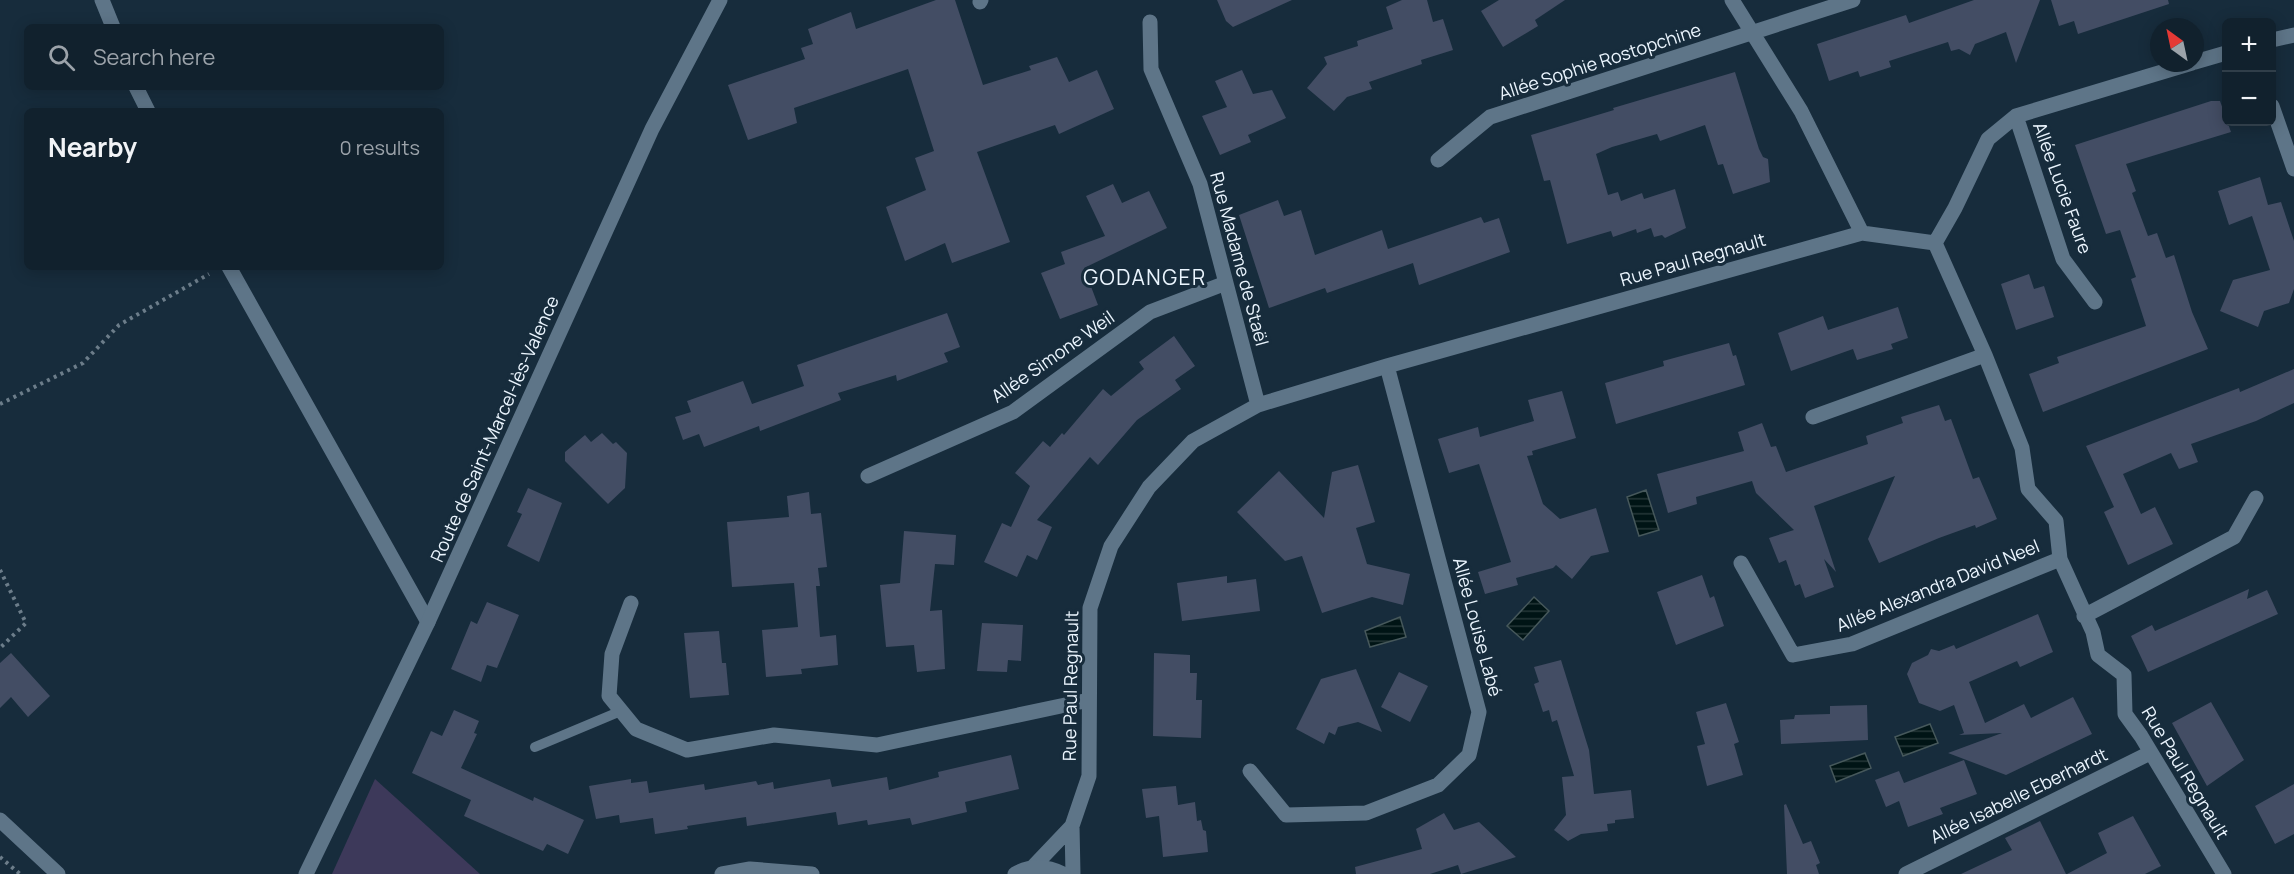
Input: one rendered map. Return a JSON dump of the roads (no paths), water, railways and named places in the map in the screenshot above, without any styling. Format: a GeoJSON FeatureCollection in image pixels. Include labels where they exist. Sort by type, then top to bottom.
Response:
{"type":"FeatureCollection","features":[{"type":"Feature","properties":{"kind":"street"},"geometry":{"type":"LineString","coordinates":[[102,0],[112,24]]}},
{"type":"Feature","properties":{"kind":"street","name":"Route de Saint-Marcel-lès-Valence"},"geometry":{"type":"LineString","coordinates":[[306,874],[428,622],[652,129],[720,0]]}},
{"type":"Feature","properties":{"kind":"street"},"geometry":{"type":"LineString","coordinates":[[1732,0],[1751,34],[1801,111],[1862,233]]}},
{"type":"Feature","properties":{"kind":"street","name":"Allée Sophie Rostopchine"},"geometry":{"type":"LineString","coordinates":[[1438,160],[1490,117],[1853,0]]}},
{"type":"Feature","properties":{"kind":"street","name":"Rue Madame de Staël"},"geometry":{"type":"LineString","coordinates":[[1150,22],[1151,69],[1200,184],[1258,405]]}},
{"type":"Feature","properties":{"kind":"street"},"geometry":{"type":"LineString","coordinates":[[2276,39],[2294,35]]}},
{"type":"Feature","properties":{"kind":"street"},"geometry":{"type":"LineString","coordinates":[[2204,60],[2222,54]]}},
{"type":"Feature","properties":{"kind":"street"},"geometry":{"type":"LineString","coordinates":[[1935,243],[1955,208],[1988,139],[2016,116],[2164,72]]}},
{"type":"Feature","properties":{"kind":"street"},"geometry":{"type":"LineString","coordinates":[[137,90],[146,108]]}},
{"type":"Feature","properties":{"kind":"street","name":"Allée Lucie Faure"},"geometry":{"type":"LineString","coordinates":[[2016,116],[2063,259],[2095,302]]}},
{"type":"Feature","properties":{"kind":"street"},"geometry":{"type":"LineString","coordinates":[[2276,120],[2294,169]]}},
{"type":"Feature","properties":{"kind":"street","name":"Rue Paul Regnault"},"geometry":{"type":"LineString","coordinates":[[1072,874],[1072,826],[1089,776],[1090,608],[1111,546],[1149,487],[1193,441],[1258,405],[1387,366],[1862,233],[1935,243],[1985,355],[2022,448],[2028,489],[2056,521],[2060,559],[2093,632],[2098,655],[2124,675],[2125,714],[2224,874]]}},
{"type":"Feature","properties":{"kind":"street"},"geometry":{"type":"LineString","coordinates":[[231,270],[428,622]]}},
{"type":"Feature","properties":{"kind":"street","name":"Allée Simone Weil"},"geometry":{"type":"LineString","coordinates":[[868,476],[1013,412],[1150,312],[1226,283]]}},
{"type":"Feature","properties":{"kind":"street"},"geometry":{"type":"LineString","coordinates":[[1813,417],[1985,355]]}},
{"type":"Feature","properties":{"kind":"street","name":"Allée Louise Labé"},"geometry":{"type":"LineString","coordinates":[[1250,771],[1286,815],[1366,813],[1438,785],[1469,755],[1479,712],[1387,366]]}},
{"type":"Feature","properties":{"kind":"street"},"geometry":{"type":"LineString","coordinates":[[2084,616],[2234,537],[2256,498]]}},
{"type":"Feature","properties":{"kind":"street","name":"Allée Alexandra David Neel"},"geometry":{"type":"LineString","coordinates":[[1741,563],[1792,655],[1852,645],[2060,559]]}},
{"type":"Feature","properties":{"kind":"street"},"geometry":{"type":"LineString","coordinates":[[631,603],[612,654],[609,696],[636,729],[687,750],[774,735],[877,745],[1089,700]]}},
{"type":"Feature","properties":{"kind":"street","name":"Allée Isabelle Eberhardt"},"geometry":{"type":"LineString","coordinates":[[1905,874],[2150,753]]}},
{"type":"Feature","properties":{"kind":"street"},"geometry":{"type":"LineString","coordinates":[[0,820],[58,874]]}},
{"type":"Feature","properties":{"kind":"street","name":"Rue Paul Regnault"},"geometry":{"type":"LineString","coordinates":[[1033,867],[1072,826]]}},
{"type":"Feature","properties":{"kind":"street"},"geometry":{"type":"LineString","coordinates":[[1015,874],[1033,867],[1048,868],[1063,874]]}},
{"type":"Feature","properties":{"kind":"street"},"geometry":{"type":"LineString","coordinates":[[722,874],[750,869],[812,874]]}},
{"type":"Feature","properties":{"kind":"lane"},"geometry":{"type":"LineString","coordinates":[[535,747],[621,711]]}},
{"type":"Feature","properties":{"kind":"district","name":"GODANGER"},"geometry":{"type":"Point","coordinates":[1145,278]}}]}
